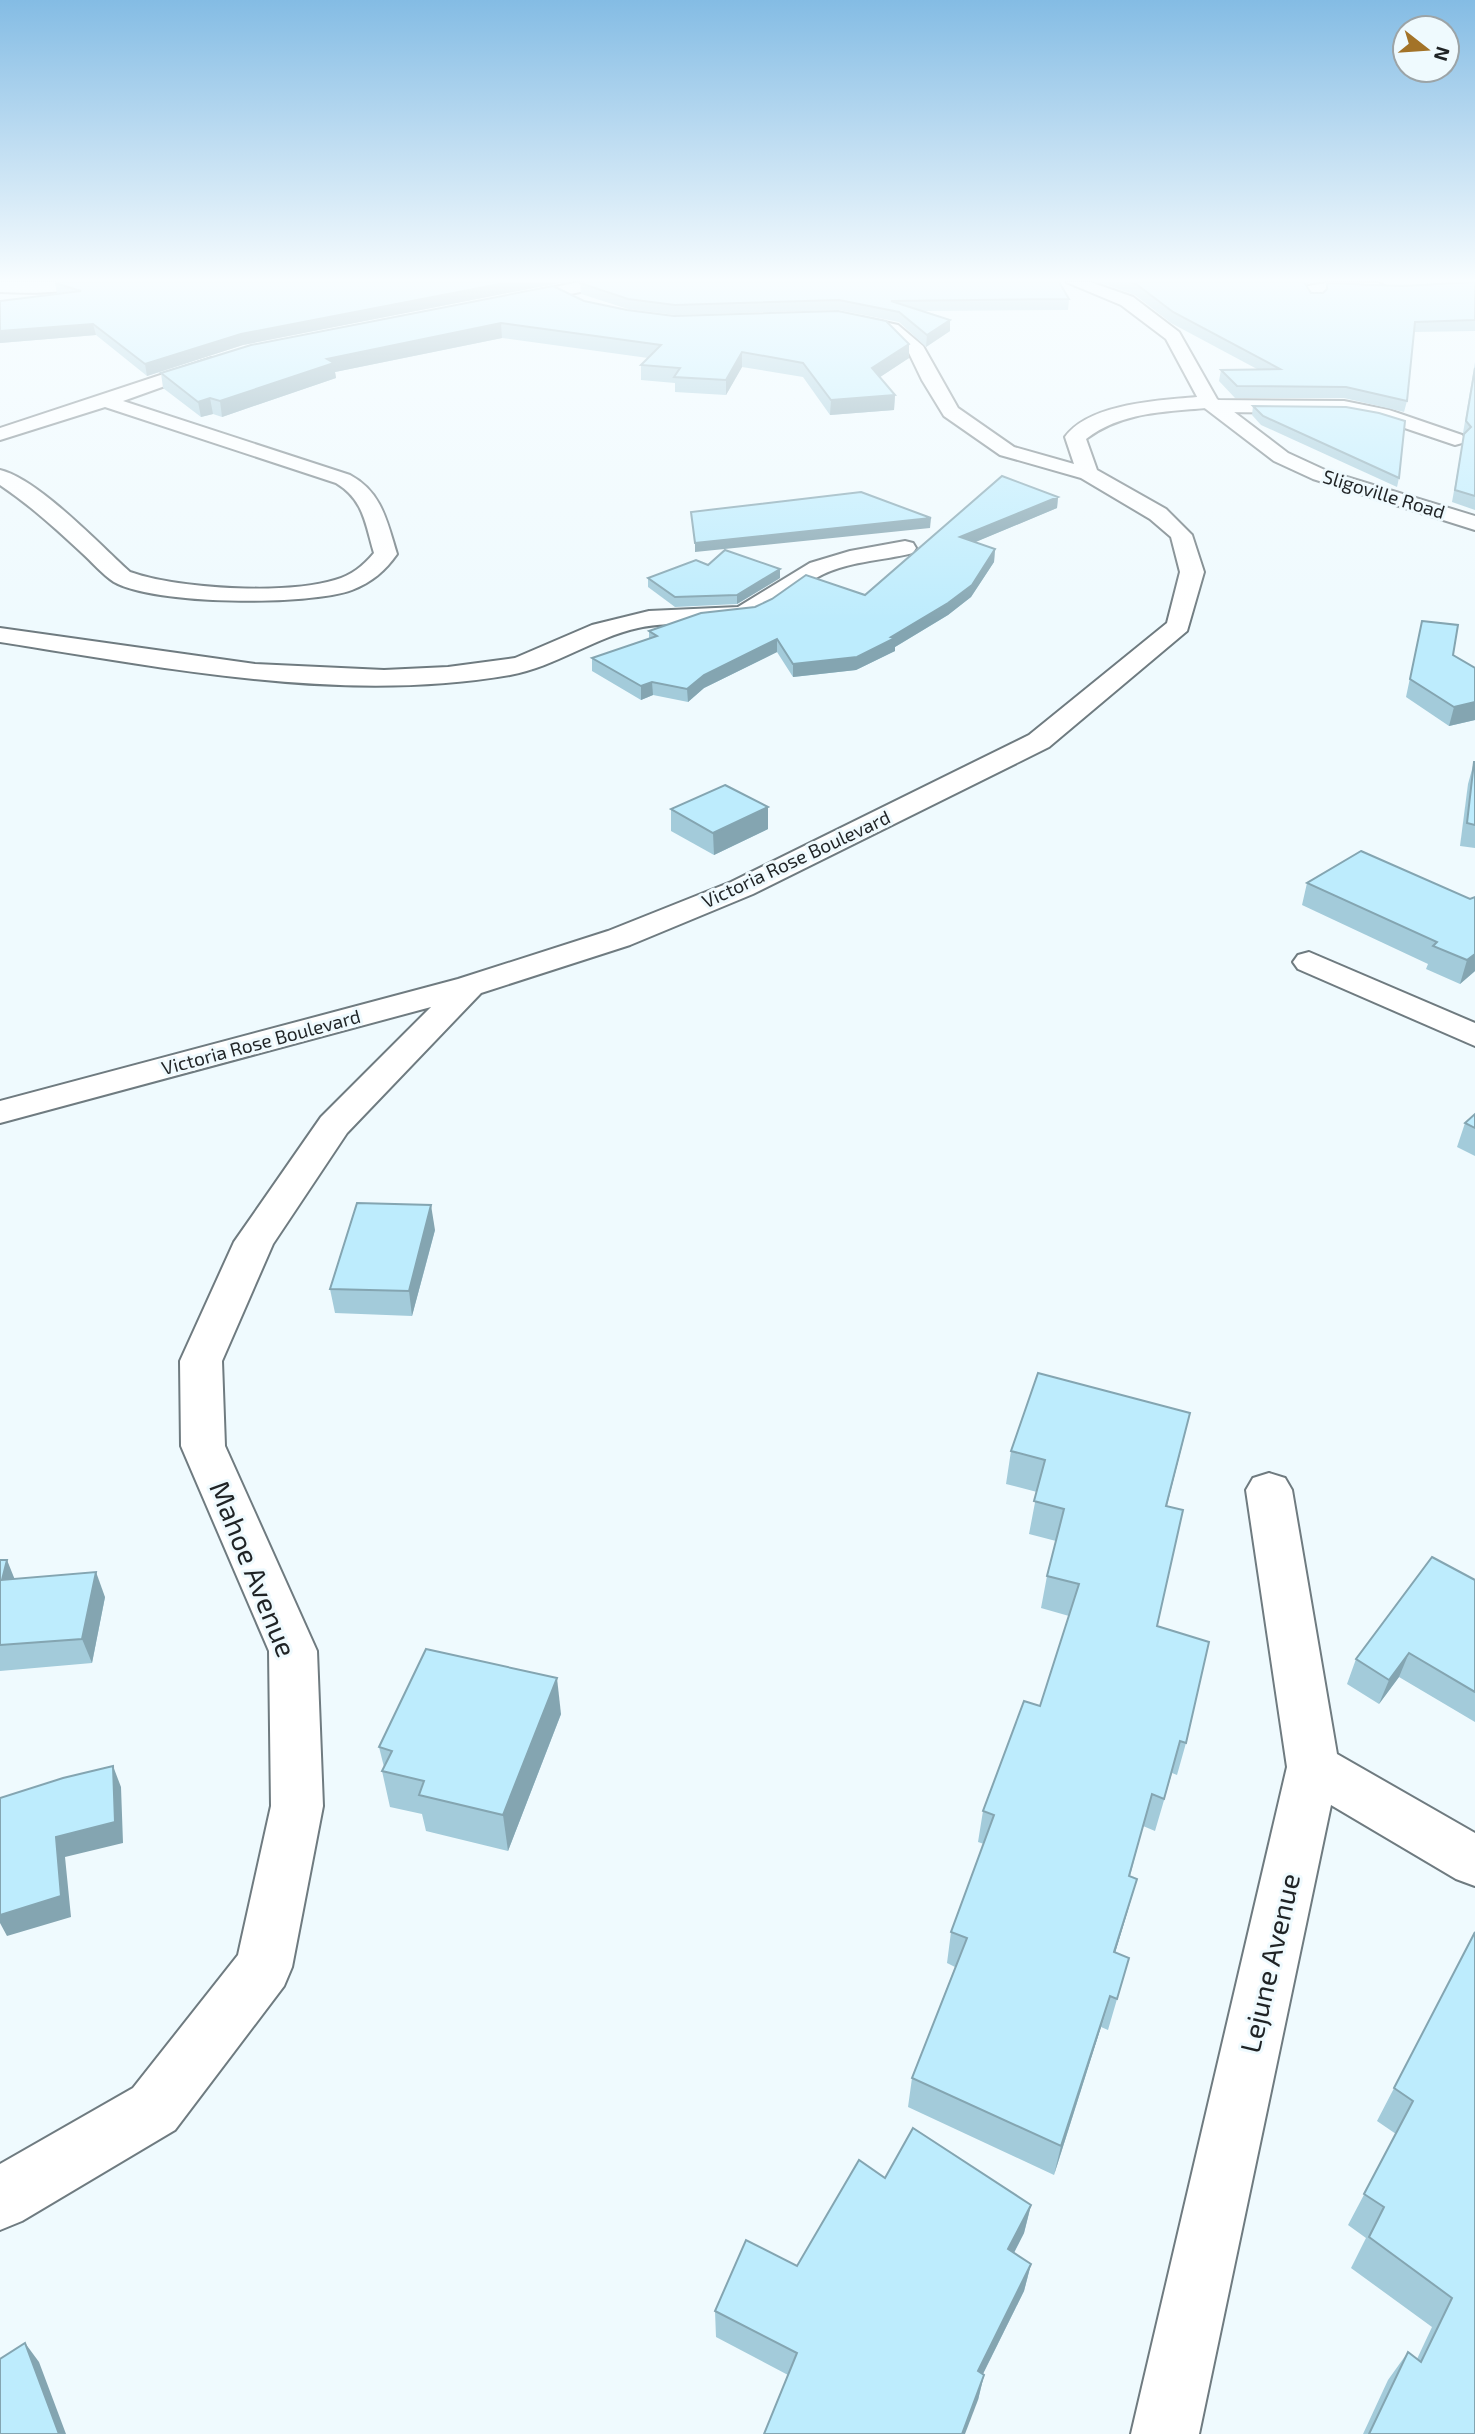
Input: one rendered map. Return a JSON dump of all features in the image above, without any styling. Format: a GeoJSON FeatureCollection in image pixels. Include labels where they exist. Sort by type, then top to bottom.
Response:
{"type":"FeatureCollection","features":[{"type":"Feature","properties":{"kind":"street"},"geometry":{"type":"LineString","coordinates":[[0,433],[119,396]]}},
{"type":"Feature","properties":{"kind":"street","name":"Victoria Rose Boulevard"},"geometry":{"type":"LineString","coordinates":[[0,1112],[470,986],[619,938],[742,888],[1038,741],[1178,626],[1192,572],[1181,536],[1158,514],[1088,473],[1043,463],[1007,451],[951,412],[941,396]]}},
{"type":"Feature","properties":{"kind":"street","name":"Sligoville Road"},"geometry":{"type":"LineString","coordinates":[[1207,396],[1212,404],[1281,457],[1310,470],[1475,523]]}},
{"type":"Feature","properties":{"kind":"street"},"geometry":{"type":"LineString","coordinates":[[0,476],[35,499],[122,578],[142,584],[281,596],[348,583],[370,574],[381,565],[386,554],[369,501],[357,487],[321,471],[243,449],[105,401]]}},
{"type":"Feature","properties":{"kind":"street"},"geometry":{"type":"LineString","coordinates":[[1088,473],[1075,438],[1090,424],[1120,412],[1212,404],[1344,407],[1382,414],[1455,439]]}},
{"type":"Feature","properties":{"kind":"street"},"geometry":{"type":"LineString","coordinates":[[0,506],[35,499]]}},
{"type":"Feature","properties":{"kind":"street"},"geometry":{"type":"LineString","coordinates":[[0,635],[209,667],[380,678],[445,676],[515,666],[598,629],[662,616],[698,617],[746,611],[783,592],[816,568],[905,548]]}},
{"type":"Feature","properties":{"kind":"street"},"geometry":{"type":"LineString","coordinates":[[1309,962],[1475,1036]]}},
{"type":"Feature","properties":{"kind":"street","name":"Mahoe Avenue"},"geometry":{"type":"LineString","coordinates":[[0,2199],[154,2109],[264,1967],[297,1807],[292,1651],[203,1446],[201,1361],[254,1242],[334,1125],[470,986]]}},
{"type":"Feature","properties":{"kind":"street","name":"Lejune Avenue"},"geometry":{"type":"LineString","coordinates":[[1165,2434],[1314,1767],[1269,1490]]}},
{"type":"Feature","properties":{"kind":"street"},"geometry":{"type":"LineString","coordinates":[[1314,1767],[1475,1861]]}},
{"type":"Feature","properties":{"kind":"building"},"geometry":{"type":"Polygon","coordinates":[[[190,396],[236,396],[220,401],[210,398],[198,402],[190,396]]]}},
{"type":"Feature","properties":{"kind":"building"},"geometry":{"type":"Polygon","coordinates":[[[828,396],[887,396],[831,400],[828,396]]]}},
{"type":"Feature","properties":{"kind":"building"},"geometry":{"type":"Polygon","coordinates":[[[1383,396],[1408,396],[1407,401],[1383,396]]]}},
{"type":"Feature","properties":{"kind":"building"},"geometry":{"type":"Polygon","coordinates":[[[1470,396],[1475,396],[1475,496],[1455,490],[1464,434],[1471,427],[1466,421],[1470,396]]]}},
{"type":"Feature","properties":{"kind":"building"},"geometry":{"type":"Polygon","coordinates":[[[1253,406],[1346,407],[1405,421],[1399,478],[1263,416],[1253,406]]]}},
{"type":"Feature","properties":{"kind":"building"},"geometry":{"type":"Polygon","coordinates":[[[1002,476],[1058,497],[960,537],[995,549],[972,585],[948,603],[891,637],[895,638],[857,657],[793,664],[777,639],[704,675],[687,689],[652,682],[641,686],[592,658],[657,636],[649,631],[701,613],[755,607],[772,599],[806,575],[865,595],[1002,476]]]}},
{"type":"Feature","properties":{"kind":"building"},"geometry":{"type":"Polygon","coordinates":[[[861,492],[931,518],[695,543],[691,512],[861,492]]]}},
{"type":"Feature","properties":{"kind":"building"},"geometry":{"type":"Polygon","coordinates":[[[725,550],[780,569],[737,595],[675,597],[648,578],[696,560],[708,565],[725,550]]]}},
{"type":"Feature","properties":{"kind":"building"},"geometry":{"type":"Polygon","coordinates":[[[1422,621],[1458,625],[1453,655],[1475,668],[1475,702],[1454,707],[1410,679],[1422,621]]]}},
{"type":"Feature","properties":{"kind":"building"},"geometry":{"type":"Polygon","coordinates":[[[1475,762],[1475,825],[1467,823],[1475,762]]]}},
{"type":"Feature","properties":{"kind":"building"},"geometry":{"type":"Polygon","coordinates":[[[725,785],[768,807],[713,833],[671,809],[725,785]]]}},
{"type":"Feature","properties":{"kind":"building"},"geometry":{"type":"Polygon","coordinates":[[[1361,851],[1470,899],[1475,897],[1475,954],[1467,960],[1433,946],[1437,942],[1307,883],[1361,851]]]}},
{"type":"Feature","properties":{"kind":"building"},"geometry":{"type":"Polygon","coordinates":[[[1475,1114],[1475,1128],[1465,1123],[1475,1114]]]}},
{"type":"Feature","properties":{"kind":"building"},"geometry":{"type":"Polygon","coordinates":[[[357,1203],[431,1205],[409,1291],[330,1289],[357,1203]]]}},
{"type":"Feature","properties":{"kind":"building"},"geometry":{"type":"Polygon","coordinates":[[[1038,1373],[1190,1413],[1166,1506],[1183,1510],[1157,1626],[1209,1642],[1186,1743],[1180,1741],[1164,1799],[1152,1794],[1129,1876],[1137,1879],[1114,1952],[1129,1958],[1117,1999],[1110,1996],[1061,2146],[912,2078],[967,1938],[951,1932],[994,1815],[983,1811],[1024,1701],[1040,1706],[1079,1584],[1047,1576],[1064,1509],[1034,1501],[1045,1460],[1011,1451],[1038,1373]]]}},
{"type":"Feature","properties":{"kind":"building"},"geometry":{"type":"Polygon","coordinates":[[[1432,1557],[1475,1580],[1475,1692],[1409,1653],[1389,1680],[1356,1659],[1432,1557]]]}},
{"type":"Feature","properties":{"kind":"building"},"geometry":{"type":"Polygon","coordinates":[[[0,1560],[7,1560],[2,1580],[96,1572],[82,1639],[0,1645],[0,1560]]]}},
{"type":"Feature","properties":{"kind":"building"},"geometry":{"type":"Polygon","coordinates":[[[426,1649],[557,1678],[503,1815],[419,1795],[424,1781],[382,1771],[392,1751],[379,1747],[426,1649]]]}},
{"type":"Feature","properties":{"kind":"building"},"geometry":{"type":"Polygon","coordinates":[[[113,1766],[115,1822],[56,1837],[61,1896],[0,1915],[0,1798],[113,1766]]]}},
{"type":"Feature","properties":{"kind":"building"},"geometry":{"type":"Polygon","coordinates":[[[1475,1932],[1475,2434],[1369,2434],[1408,2352],[1421,2362],[1452,2298],[1369,2237],[1384,2207],[1364,2194],[1413,2101],[1394,2088],[1475,1932]]]}},
{"type":"Feature","properties":{"kind":"building"},"geometry":{"type":"Polygon","coordinates":[[[913,2128],[1031,2205],[1008,2249],[1031,2264],[978,2371],[984,2375],[962,2434],[764,2434],[797,2353],[715,2311],[746,2240],[797,2266],[859,2160],[885,2178],[913,2128]]]}},
{"type":"Feature","properties":{"kind":"building"},"geometry":{"type":"Polygon","coordinates":[[[25,2343],[59,2434],[0,2434],[0,2359],[25,2343]]]}}]}
